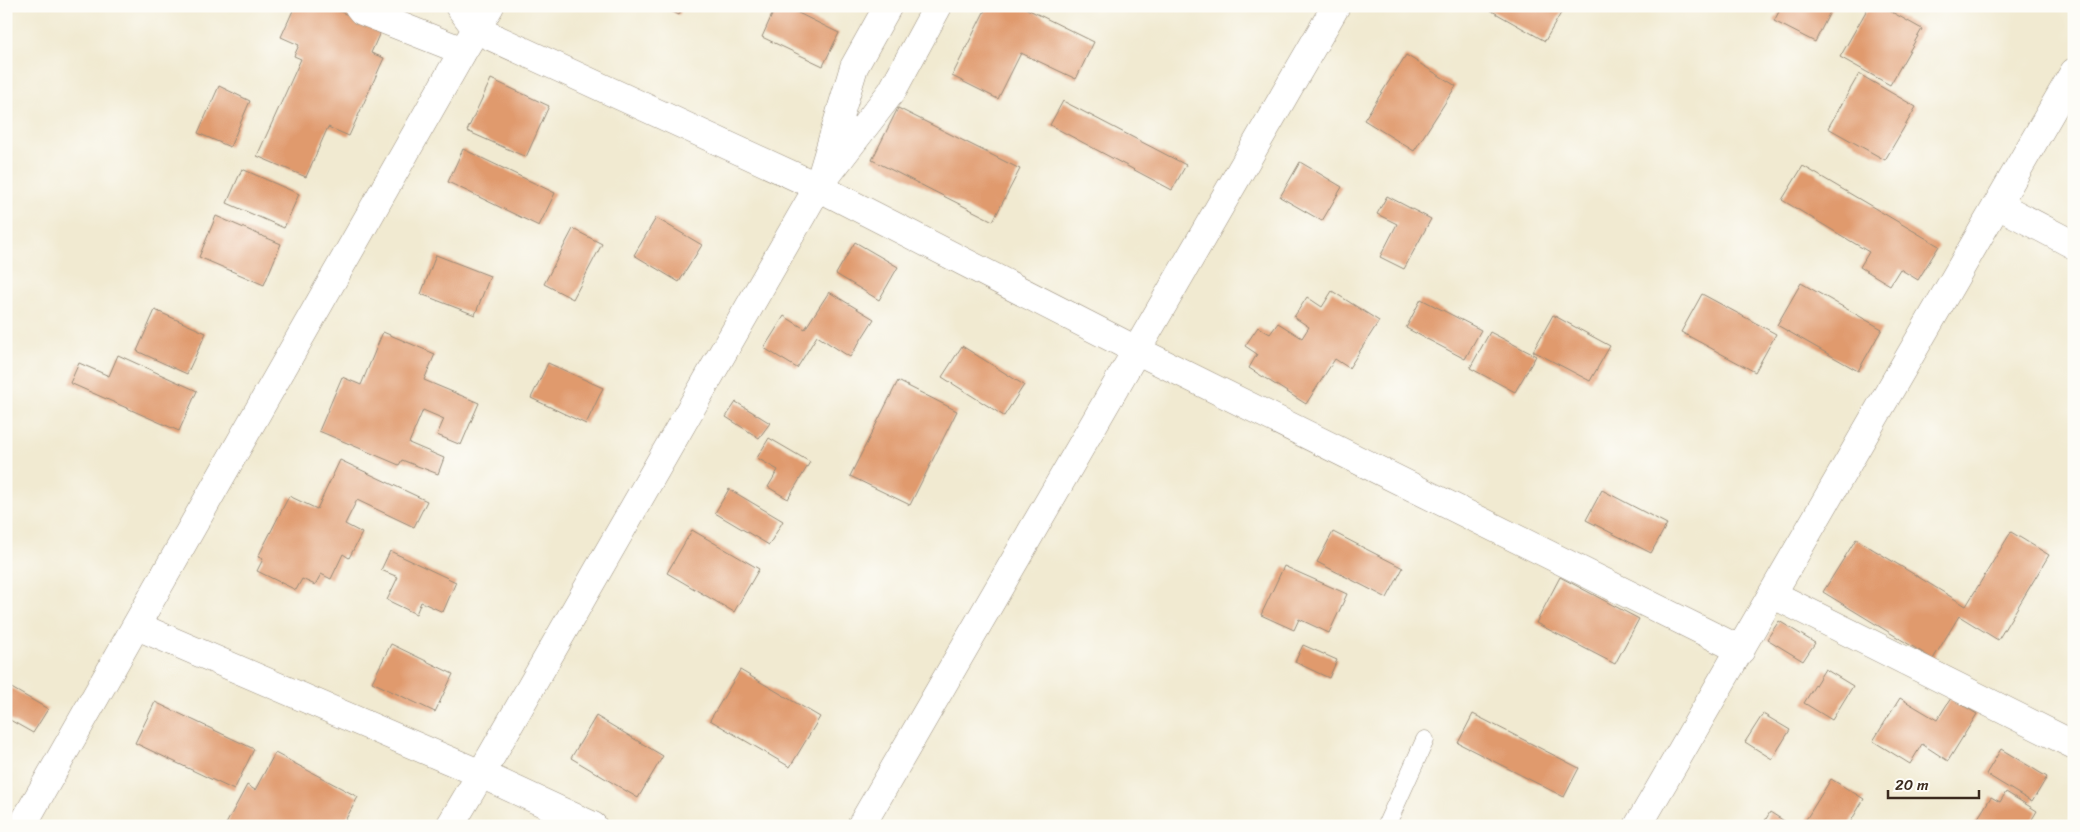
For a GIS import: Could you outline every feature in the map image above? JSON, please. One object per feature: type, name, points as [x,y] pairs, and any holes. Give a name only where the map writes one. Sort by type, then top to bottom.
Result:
[{"type":"street","points":[[358,6],[370,14],[470,40],[818,187],[1136,350],[1741,650]]},
{"type":"street","points":[[459,6],[470,40]]},
{"type":"street","points":[[22,826],[490,6]]},
{"type":"street","points":[[818,187],[854,67],[888,6]]},
{"type":"street","points":[[450,826],[818,187],[892,91],[938,6]]},
{"type":"street","points":[[861,826],[1336,6]]},
{"type":"street","points":[[1638,826],[2074,72]]},
{"type":"street","points":[[1998,204],[2074,245]]},
{"type":"street","points":[[1772,594],[2074,745]]},
{"type":"street","points":[[137,626],[481,774],[593,826]]},
{"type":"lane","points":[[1386,826],[1425,740]]},
{"type":"building","points":[[295,6],[328,6],[381,30],[371,53],[384,58],[349,136],[328,127],[306,177],[257,156],[301,59],[294,56],[299,45],[281,37]]},
{"type":"building","points":[[662,6],[683,6],[679,15]]},
{"type":"building","points":[[776,6],[784,6],[839,33],[823,66],[762,37]]},
{"type":"building","points":[[987,6],[1021,6],[1094,42],[1076,79],[1021,53],[998,99],[952,76]]},
{"type":"building","points":[[1483,6],[1565,6],[1545,41]]},
{"type":"building","points":[[1782,6],[1833,6],[1815,42],[1774,21]]},
{"type":"building","points":[[1869,6],[1881,6],[1922,29],[1890,85],[1840,57]]},
{"type":"building","points":[[1406,55],[1456,86],[1414,151],[1364,120]]},
{"type":"building","points":[[1859,74],[1916,107],[1885,160],[1828,128]]},
{"type":"building","points":[[491,79],[549,106],[526,157],[467,131]]},
{"type":"building","points":[[219,86],[250,101],[230,147],[198,133]]},
{"type":"building","points":[[1063,101],[1186,165],[1172,190],[1050,125]]},
{"type":"building","points":[[898,108],[1020,169],[993,221],[872,160]]},
{"type":"building","points":[[463,149],[555,193],[539,226],[448,182]]},
{"type":"building","points":[[1300,162],[1342,187],[1322,221],[1280,197]]},
{"type":"building","points":[[1803,166],[1939,246],[1918,280],[1900,269],[1890,285],[1860,267],[1869,252],[1782,200]]},
{"type":"building","points":[[242,169],[299,194],[284,228],[227,203]]},
{"type":"building","points":[[1387,196],[1431,219],[1404,269],[1380,257],[1397,224],[1377,214]]},
{"type":"building","points":[[216,216],[281,244],[264,285],[199,257]]},
{"type":"building","points":[[656,218],[702,245],[679,282],[634,255]]},
{"type":"building","points":[[573,229],[602,244],[573,299],[544,284]]},
{"type":"building","points":[[855,242],[898,267],[879,300],[836,274]]},
{"type":"building","points":[[436,255],[490,276],[475,315],[421,294]]},
{"type":"building","points":[[1801,283],[1882,329],[1858,371],[1777,325]]},
{"type":"building","points":[[1332,291],[1379,321],[1349,368],[1335,359],[1306,404],[1249,368],[1257,354],[1245,346],[1258,327],[1270,334],[1278,323],[1302,338],[1309,327],[1294,317],[1307,297],[1322,307]]},
{"type":"building","points":[[829,292],[874,319],[850,357],[817,336],[797,368],[764,348],[784,316],[805,329]]},
{"type":"building","points":[[1702,294],[1776,334],[1755,372],[1681,332]]},
{"type":"building","points":[[1421,299],[1481,330],[1465,359],[1406,328]]},
{"type":"building","points":[[155,310],[206,333],[187,374],[137,351]]},
{"type":"building","points":[[1553,315],[1610,346],[1590,381],[1533,351]]},
{"type":"building","points":[[383,332],[435,354],[424,380],[479,403],[461,445],[437,435],[444,419],[423,410],[409,443],[444,458],[438,474],[402,460],[399,465],[319,431],[342,377],[361,385]]},
{"type":"building","points":[[1490,332],[1536,356],[1515,392],[1470,368]]},
{"type":"building","points":[[962,346],[1024,385],[1004,416],[942,377]]},
{"type":"building","points":[[118,355],[197,391],[179,431],[70,383],[79,363],[109,376]]},
{"type":"building","points":[[548,363],[603,388],[586,424],[531,398]]},
{"type":"building","points":[[898,381],[957,411],[910,505],[850,476]]},
{"type":"building","points":[[736,402],[770,423],[759,438],[726,417]]},
{"type":"building","points":[[769,438],[810,462],[788,499],[768,487],[778,470],[757,458]]},
{"type":"building","points":[[340,460],[427,501],[414,527],[357,500],[345,524],[362,533],[349,558],[343,554],[331,579],[321,574],[315,585],[302,579],[296,590],[257,571],[263,559],[258,557],[289,496],[317,509]]},
{"type":"building","points":[[729,489],[783,521],[769,545],[715,513]]},
{"type":"building","points":[[1602,490],[1667,524],[1651,553],[1586,520]]},
{"type":"building","points":[[692,530],[759,569],[734,612],[667,573]]},
{"type":"building","points":[[1333,532],[1403,568],[1387,598],[1317,562]]},
{"type":"building","points":[[2011,532],[2049,555],[1998,640],[1959,616],[1933,659],[1823,592],[1856,539],[1966,606]]},
{"type":"building","points":[[390,551],[456,582],[443,612],[421,602],[416,614],[387,600],[398,577],[381,570]]},
{"type":"building","points":[[1284,566],[1347,594],[1329,633],[1299,619],[1294,630],[1261,615]]},
{"type":"building","points":[[1560,577],[1639,619],[1615,664],[1536,623]]},
{"type":"building","points":[[1779,621],[1815,643],[1803,661],[1767,639]]},
{"type":"building","points":[[391,644],[453,674],[435,712],[372,682]]},
{"type":"building","points":[[1303,645],[1337,660],[1329,678],[1295,662]]},
{"type":"building","points":[[1825,669],[1853,686],[1832,720],[1804,703]]},
{"type":"building","points":[[740,670],[820,717],[790,767],[710,720]]},
{"type":"building","points":[[8,686],[48,709],[33,733],[10,720],[6,727],[6,689]]},
{"type":"building","points":[[1900,698],[1937,720],[1951,698],[1977,714],[1948,761],[1922,744],[1910,764],[1873,741]]},
{"type":"building","points":[[155,702],[254,749],[234,790],[135,743]]},
{"type":"building","points":[[1473,714],[1579,768],[1564,797],[1458,743]]},
{"type":"building","points":[[1763,714],[1790,730],[1772,759],[1745,742]]},
{"type":"building","points":[[596,716],[663,756],[638,798],[571,758]]},
{"type":"building","points":[[2001,749],[2047,777],[2032,802],[1986,774]]},
{"type":"building","points":[[275,753],[358,797],[342,826],[225,826],[247,785],[255,790]]},
{"type":"building","points":[[1831,779],[1864,799],[1848,826],[1802,826]]},
{"type":"building","points":[[2006,792],[2037,811],[2028,826],[1973,826],[1991,797],[2000,802]]},
{"type":"building","points":[[1770,812],[1792,826],[1762,826]]}]
